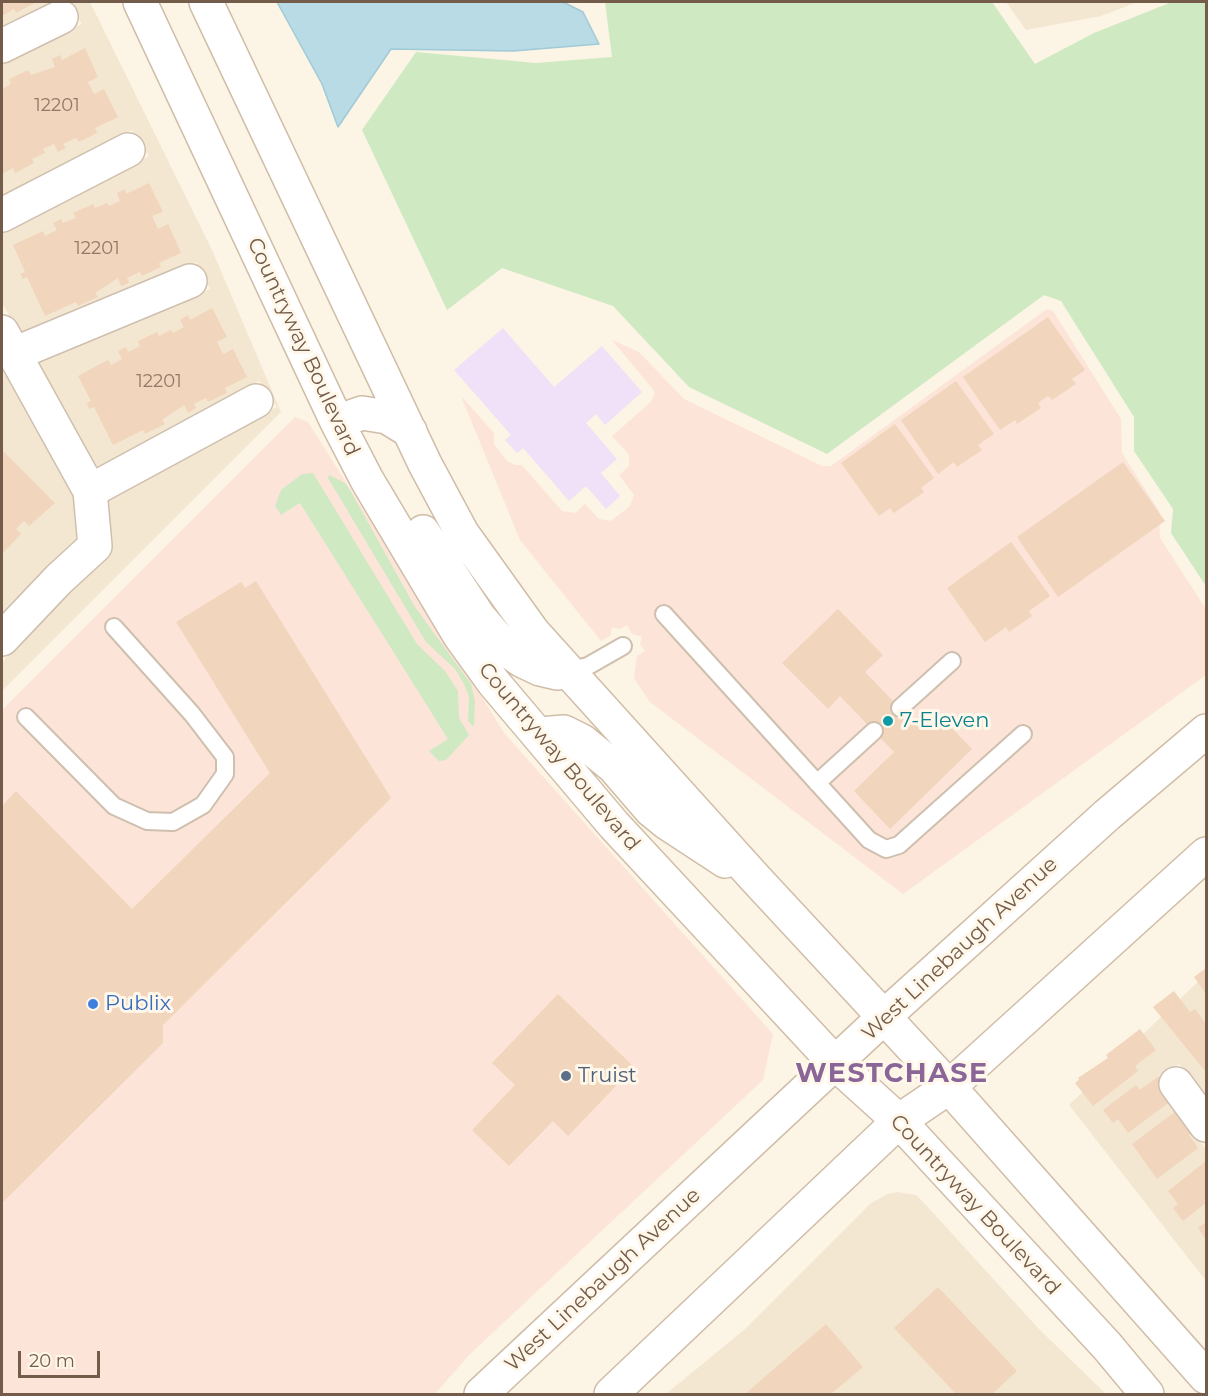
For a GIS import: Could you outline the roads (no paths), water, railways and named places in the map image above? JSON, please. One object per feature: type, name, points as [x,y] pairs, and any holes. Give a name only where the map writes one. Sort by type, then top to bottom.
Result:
[{"type":"street","name":"Countryway Boulevard","points":[[140,2],[343,435],[367,480],[460,636],[494,683],[614,825],[836,1064],[898,1121],[1107,1346],[1147,1395]]},
{"type":"street","points":[[191,2],[206,27],[232,57]]},
{"type":"street","points":[[206,2],[410,431],[462,533],[533,633],[883,1018],[949,1087],[1206,1377]]},
{"type":"street","points":[[2,46],[61,17]]},
{"type":"street","points":[[2,215],[128,150]]},
{"type":"street","points":[[2,639],[59,579],[95,546],[90,491],[8,343],[190,281]]},
{"type":"street","points":[[90,491],[256,401]]},
{"type":"street","points":[[410,431],[387,417],[362,413],[343,435],[372,459],[493,635],[520,660],[557,673],[568,671]]},
{"type":"street","name":"West Linebaugh Avenue","points":[[481,1395],[883,1018],[1107,815],[1206,731]]},
{"type":"street","points":[[539,734],[564,732],[582,741],[614,768],[651,810],[667,824],[755,878]]},
{"type":"street","points":[[611,1395],[898,1121],[949,1087],[1206,854]]},
{"type":"street","points":[[1176,1084],[1206,1125]]},
{"type":"lane","points":[[664,614],[869,840],[886,849],[899,845],[1023,734]]},
{"type":"lane","points":[[26,717],[114,806],[147,821],[173,822],[203,805],[225,774],[225,757],[192,714],[114,627]]},
{"type":"lane","points":[[568,671],[588,666],[623,646]]},
{"type":"lane","points":[[900,708],[952,661]]},
{"type":"lane","points":[[817,783],[874,731]]},
{"type":"water","points":[[277,2],[563,2],[583,12],[599,44],[513,51],[391,49],[338,127],[322,84]]},
{"type":"place","name":"7-Eleven","points":[[888,721]]},
{"type":"place","name":"Publix","points":[[93,1004]]},
{"type":"place","name":"Truist","points":[[566,1076]]},
{"type":"district","name":"WESTCHASE","points":[[892,1074]]}]
